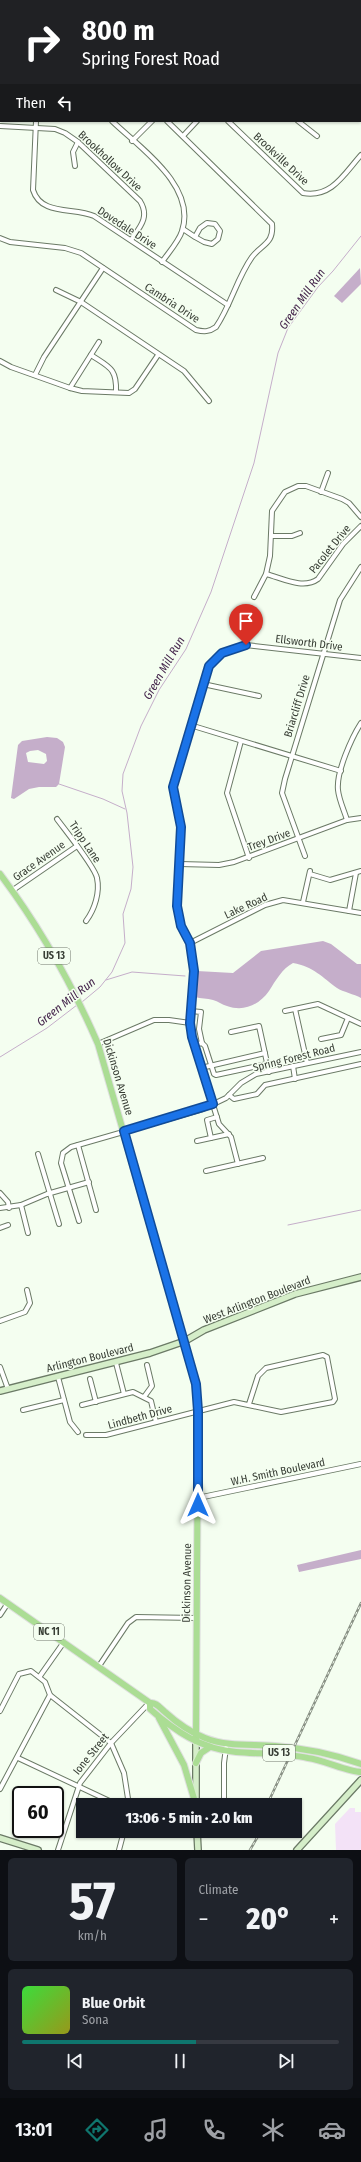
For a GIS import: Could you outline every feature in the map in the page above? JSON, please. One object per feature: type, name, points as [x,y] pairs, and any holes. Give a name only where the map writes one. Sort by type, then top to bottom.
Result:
[{"type":"main road","name":"Dickinson Avenue","points":[[0,874],[12,890],[79,1001],[98,1044],[185,1341],[196,1384],[198,1411],[198,1498],[195,1798]]},
{"type":"main road","name":"West Arlington Boulevard","points":[[185,1341],[204,1330],[295,1294],[361,1277]]},
{"type":"main road","name":"Arlington Boulevard","points":[[0,1391],[116,1363],[185,1341]]},
{"type":"main road","name":"NC 11","points":[[0,1598],[99,1666],[149,1703],[155,1703],[178,1723],[196,1734]]},
{"type":"main road","name":"NC 11","points":[[149,1703],[149,1707],[157,1715],[176,1730],[196,1741]]},
{"type":"main road","points":[[157,1715],[184,1765],[194,1798]]},
{"type":"main road","name":"US 13","points":[[196,1734],[227,1747],[290,1755],[330,1763],[361,1772]]},
{"type":"main road","name":"US 13","points":[[196,1741],[210,1747],[298,1749],[333,1755],[361,1764]]},
{"type":"main road","points":[[196,1763],[201,1753],[210,1747]]},
{"type":"main road","points":[[297,1850],[360,1783]]},
{"type":"main road","points":[[0,1838],[38,1850]]},
{"type":"main road","points":[[197,1838],[198,1850]]},
{"type":"street","name":"Dovedale Drive","points":[[36,122],[33,190],[37,200],[46,207],[89,214],[131,240],[228,305]]},
{"type":"street","points":[[113,122],[176,184],[184,203],[183,229],[162,262]]},
{"type":"street","points":[[132,140],[151,122]]},
{"type":"street","points":[[168,122],[183,136],[196,122]]},
{"type":"street","name":"Brookville Drive","points":[[229,122],[303,193],[314,195],[324,193],[332,188],[361,155]]},
{"type":"street","points":[[299,122],[317,136]]},
{"type":"street","name":"Brookhollow Drive","points":[[0,126],[36,128],[65,133],[78,142],[140,201],[145,208],[144,220],[131,240]]},
{"type":"street","name":"Cambria Drive","points":[[0,238],[10,242],[65,248],[80,253],[196,330],[202,332],[210,331],[216,327],[252,257],[265,246],[272,233],[272,224],[183,136]]},
{"type":"street","points":[[75,166],[73,152],[78,142]]},
{"type":"street","points":[[183,229],[195,237],[204,242],[212,244],[218,239],[220,231],[215,224],[207,223],[200,228],[195,237]]},
{"type":"street","points":[[35,375],[44,357],[103,268]]},
{"type":"street","points":[[56,290],[81,302],[184,371],[209,401]]},
{"type":"street","points":[[70,388],[99,342]]},
{"type":"street","points":[[91,355],[113,370],[116,381],[116,392]]},
{"type":"street","points":[[0,361],[70,388],[129,392],[135,389],[158,355]]},
{"type":"street","points":[[321,492],[328,473]]},
{"type":"street","points":[[254,597],[266,574],[272,536],[272,511],[285,492],[298,486],[321,492],[349,503],[361,517]]},
{"type":"street","name":"Pacolet Drive","points":[[266,574],[301,584],[314,582],[318,579],[342,544],[361,526]]},
{"type":"street","points":[[272,536],[292,536],[300,532]]},
{"type":"street","name":"Briarcliff Drive","points":[[305,856],[282,793],[291,756],[340,600],[361,566]]},
{"type":"street","name":"Ellsworth Drive","points":[[238,1164],[234,1142],[229,1134],[219,1124],[194,1045],[190,1023],[194,971],[190,943],[181,926],[177,906],[181,827],[173,787],[190,725],[209,666],[222,653],[233,648],[246,645],[361,658]]},
{"type":"street","points":[[203,684],[259,696]]},
{"type":"street","points":[[347,820],[338,790],[341,771],[353,735],[361,723]]},
{"type":"street","points":[[190,725],[341,771]]},
{"type":"street","points":[[241,741],[227,793],[248,858]]},
{"type":"street","name":"Trey Drive","points":[[180,864],[219,865],[248,858],[347,820],[361,818]]},
{"type":"street","name":"Tripp Lane","points":[[58,819],[97,876],[98,892],[94,907],[86,921]]},
{"type":"street","name":"Grace Avenue","points":[[12,890],[77,846]]},
{"type":"street","points":[[303,902],[310,873],[330,880],[359,872],[349,911]]},
{"type":"street","name":"Lake Road","points":[[190,943],[265,904],[283,900],[303,902],[361,913]]},
{"type":"street","points":[[285,1011],[318,1004],[361,1024]]},
{"type":"street","points":[[295,1009],[307,1063]]},
{"type":"street","points":[[191,1011],[201,1012],[199,1029],[202,1043],[206,1046],[214,1074],[216,1075],[267,1064]]},
{"type":"street","points":[[321,1040],[341,1035],[348,1018]]},
{"type":"street","points":[[98,1044],[154,1020],[169,1020],[190,1023]]},
{"type":"street","points":[[231,1032],[259,1026],[269,1072]]},
{"type":"street","points":[[194,1045],[202,1043]]},
{"type":"street","name":"Spring Forest Road","points":[[69,1188],[61,1163],[63,1153],[78,1145],[213,1104],[229,1095],[241,1083],[251,1077],[293,1066],[361,1052]]},
{"type":"street","points":[[201,1068],[264,1053]]},
{"type":"street","points":[[229,1095],[234,1099],[257,1094],[265,1085],[361,1064]]},
{"type":"street","points":[[293,1066],[295,1078]]},
{"type":"street","points":[[211,1138],[207,1120],[217,1117]]},
{"type":"street","points":[[197,1141],[229,1134]]},
{"type":"street","points":[[78,1145],[96,1210]]},
{"type":"street","points":[[38,1154],[51,1193],[59,1224]]},
{"type":"street","points":[[206,1171],[263,1158]]},
{"type":"street","points":[[0,1208],[9,1208],[20,1205],[51,1193],[89,1182]]},
{"type":"street","points":[[69,1188],[79,1221]]},
{"type":"street","points":[[0,1193],[8,1202],[9,1208]]},
{"type":"street","points":[[20,1205],[28,1233]]},
{"type":"street","points":[[0,1228],[8,1225]]},
{"type":"street","points":[[0,1321],[25,1312],[30,1303],[27,1290]]},
{"type":"street","name":"Lindbeth Drive","points":[[86,1436],[106,1435],[234,1402],[250,1404],[281,1412],[334,1401],[326,1355],[266,1368],[258,1376],[250,1404]]},
{"type":"street","points":[[116,1363],[124,1394]]},
{"type":"street","points":[[144,1397],[152,1386],[147,1365]]},
{"type":"street","points":[[0,1367],[8,1389]]},
{"type":"street","points":[[58,1377],[70,1422],[78,1432]]},
{"type":"street","points":[[90,1379],[96,1402]]},
{"type":"street","points":[[82,1405],[133,1392],[151,1401],[156,1422]]},
{"type":"street","points":[[23,1410],[64,1400]]},
{"type":"street","name":"W.H. Smith Boulevard","points":[[198,1498],[361,1464]]},
{"type":"street","points":[[0,1615],[8,1603]]},
{"type":"street","points":[[99,1666],[128,1623],[136,1617],[196,1618]]},
{"type":"street","points":[[40,1676],[64,1642]]},
{"type":"street","points":[[0,1711],[19,1674],[31,1671],[40,1676],[48,1686],[50,1696],[0,1789]]},
{"type":"street","points":[[50,1696],[111,1743],[124,1773],[128,1798]]},
{"type":"street","name":"Ione Street","points":[[58,1850],[78,1786],[111,1743],[149,1703]]},
{"type":"street","points":[[224,1798],[224,1759],[227,1747]]},
{"type":"street","points":[[18,1758],[103,1798]]},
{"type":"street","points":[[119,1850],[122,1838]]},
{"type":"shaded area","points":[[360,268],[361,284],[342,303],[334,296]]},
{"type":"shaded area","points":[[47,737],[57,738],[63,742],[65,747],[59,784],[56,787],[39,787],[29,789],[14,799],[11,798],[18,745],[22,741]],"holes":[[[38,750],[46,754],[47,761],[44,764],[28,762],[26,753]]]},
{"type":"shaded area","points":[[323,941],[331,944],[357,964],[361,964],[361,998],[342,991],[307,967],[293,963],[282,972],[265,996],[251,1006],[245,1008],[233,1008],[215,1001],[195,997],[197,971],[233,973],[261,951]]},
{"type":"shaded area","points":[[361,1550],[361,1559],[299,1572],[297,1565]]},
{"type":"shaded area","points":[[350,1808],[355,1808],[355,1812],[361,1812],[361,1850],[336,1850],[335,1824]]},
{"type":"waterway","name":"Green Mill Run","points":[[82,1002],[100,987],[112,972],[125,943],[123,914],[131,889],[133,867],[127,813],[122,791],[123,774],[141,726],[159,690],[186,649],[211,592],[254,463],[278,353],[288,328],[318,287],[361,236]]},
{"type":"waterway","points":[[59,784],[103,799],[125,809]]},
{"type":"waterway","points":[[106,980],[132,972],[185,976]]},
{"type":"waterway","name":"Green Mill Run","points":[[0,1057],[47,1028],[77,1005]]},
{"type":"waterway","points":[[288,1225],[361,1210]]},
{"type":"railway","points":[[270,1798],[361,1603]]},
{"type":"railway","points":[[250,1850],[257,1838]]},
{"type":"route","points":[[198,1505],[198,1411],[196,1384],[124,1131],[203,1109],[213,1104],[192,1037],[190,1023],[194,971],[190,943],[181,926],[177,906],[181,827],[173,787],[190,725],[209,666],[222,653],[233,648],[246,645]]}]
